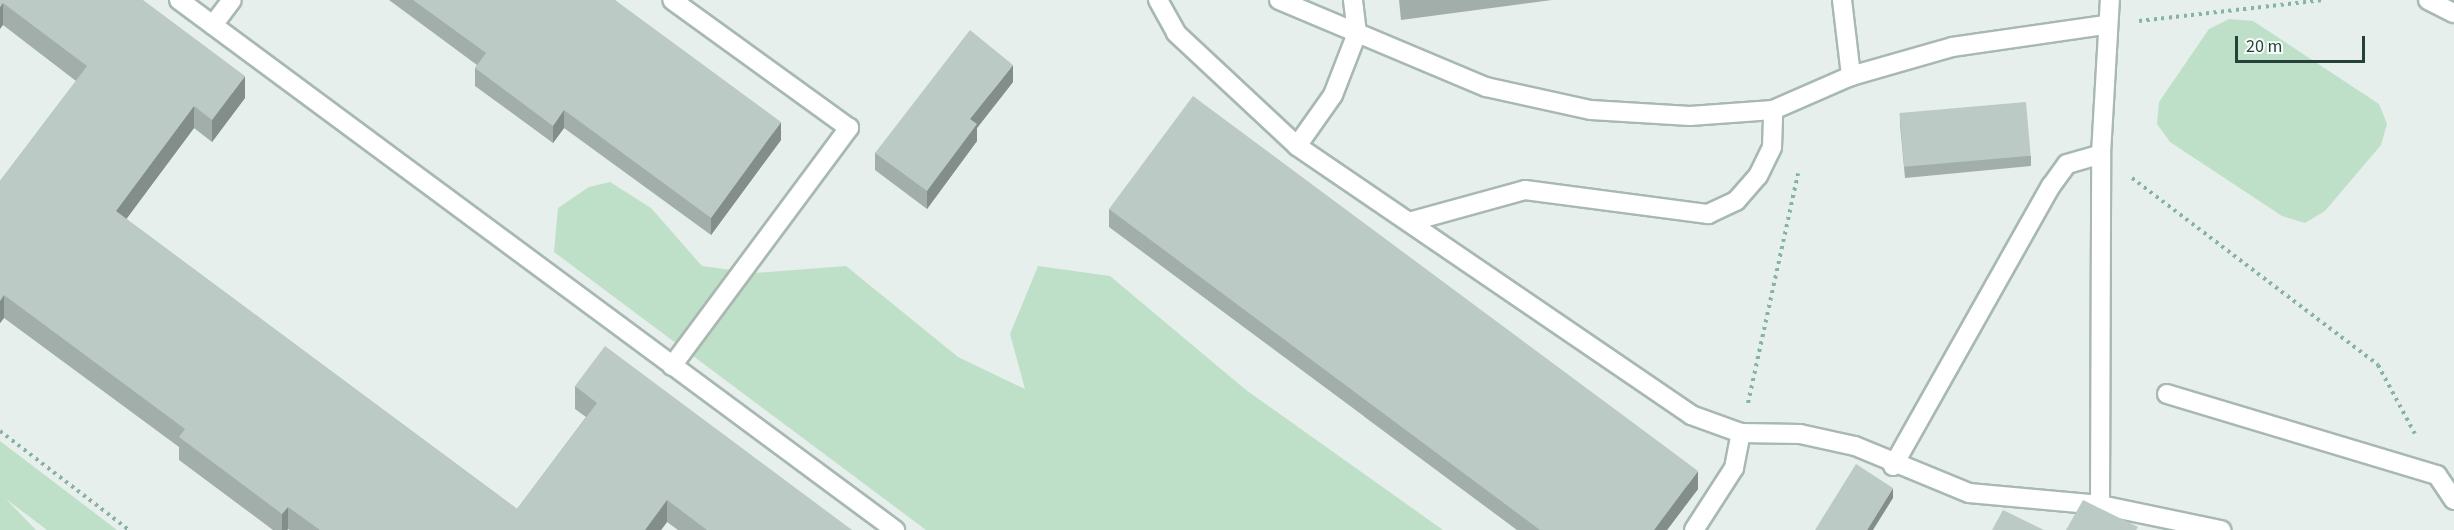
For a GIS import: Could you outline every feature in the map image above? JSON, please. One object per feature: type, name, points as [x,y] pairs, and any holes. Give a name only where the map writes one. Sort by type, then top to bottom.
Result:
[{"type":"lane","points":[[179,0],[895,530]]},
{"type":"lane","points":[[213,25],[232,0]]},
{"type":"lane","points":[[672,0],[849,128],[672,366]]},
{"type":"lane","points":[[1158,0],[1176,33],[1297,146],[1691,415],[1741,433],[1800,434],[1855,446],[1893,466],[1969,493],[2100,505],[2221,530]]},
{"type":"lane","points":[[1279,0],[1486,87],[1591,110],[1690,116],[1773,110],[1851,76],[1952,47],[2104,25]]},
{"type":"lane","points":[[1297,146],[1333,95],[1357,33],[1353,0]]},
{"type":"lane","points":[[1842,0],[1851,76]]},
{"type":"lane","points":[[2100,505],[2101,154],[2104,25],[2110,0]]},
{"type":"lane","points":[[2428,0],[2454,13]]},
{"type":"lane","points":[[1409,222],[1525,190],[1708,214],[1736,201],[1758,176],[1772,147],[1773,110]]},
{"type":"lane","points":[[1893,466],[2051,186],[2067,164],[2101,154]]},
{"type":"lane","points":[[2167,394],[2437,474],[2454,500]]},
{"type":"lane","points":[[1694,530],[1734,468],[1741,433]]},
{"type":"path","points":[[2104,25],[2323,0]]},
{"type":"path","points":[[2101,154],[2378,365],[2437,474]]},
{"type":"path","points":[[1741,433],[1800,161]]},
{"type":"path","points":[[0,431],[129,530]]},
{"type":"green space","points":[[2229,19],[2253,21],[2379,104],[2387,124],[2381,145],[2325,211],[2305,223],[2282,216],[2170,142],[2157,124],[2159,102],[2209,29]]},
{"type":"green space","points":[[610,182],[651,208],[702,266],[754,273],[846,266],[958,357],[1025,389],[1010,334],[1038,266],[1110,276],[1246,390],[1443,530],[926,530],[554,252],[558,208],[589,187]]},
{"type":"green space","points":[[0,441],[117,530],[47,530],[6,499],[36,530],[0,530]]},
{"type":"building","points":[[0,0],[143,0],[245,76],[212,120],[194,106],[116,211],[517,509],[597,403],[575,386],[605,346],[852,530],[707,530],[667,500],[645,530],[320,530],[288,507],[282,514],[179,437],[185,429],[4,295],[0,301],[0,181],[87,66],[3,3],[0,7]]},
{"type":"building","points":[[413,0],[615,0],[781,122],[711,218],[564,110],[553,126],[475,68],[486,53]]},
{"type":"building","points":[[970,30],[1013,65],[970,119],[977,124],[927,191],[875,153]]},
{"type":"building","points":[[1193,96],[1698,471],[1654,530],[1540,530],[1109,209]]},
{"type":"building","points":[[2026,102],[2031,156],[1904,167],[1899,113]]},
{"type":"building","points":[[1856,464],[1893,488],[1867,530],[1815,530]]},
{"type":"building","points":[[2083,500],[2138,527],[2136,530],[2066,530]]},
{"type":"building","points":[[2003,510],[2044,530],[1992,530]]}]
